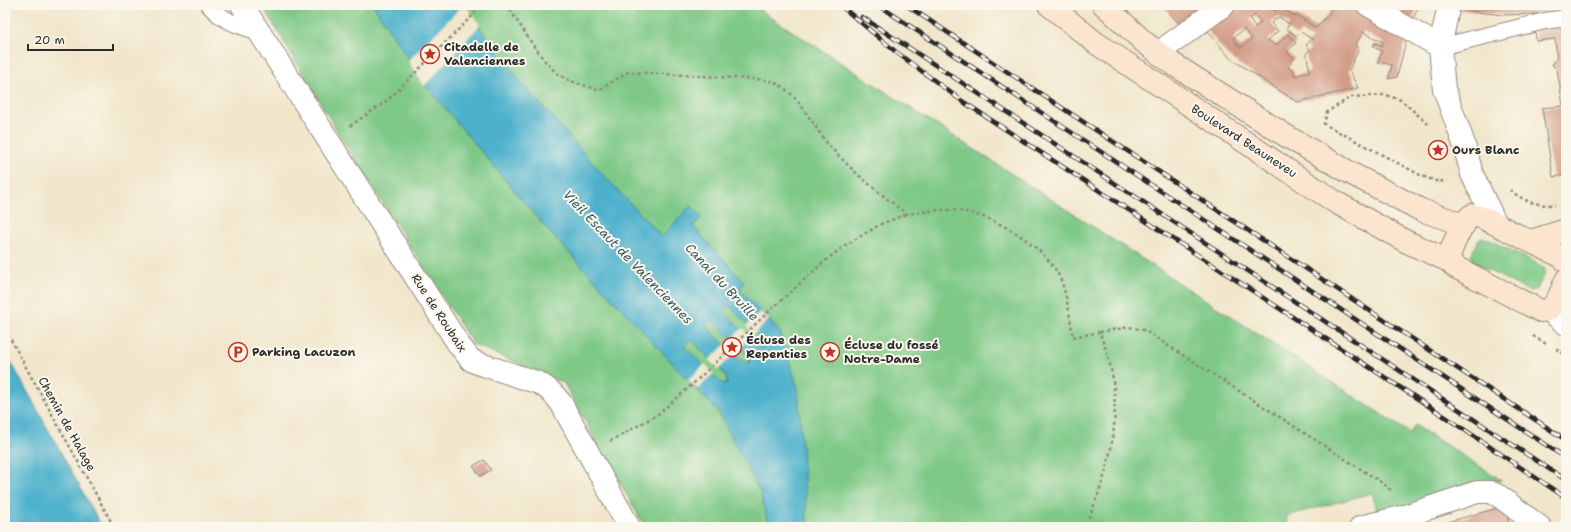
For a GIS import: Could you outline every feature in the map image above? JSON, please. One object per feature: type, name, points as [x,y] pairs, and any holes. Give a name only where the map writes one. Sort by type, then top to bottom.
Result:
[{"type":"main road","name":"Boulevard Beauneveu","points":[[1049,5],[1096,43],[1337,203],[1395,236],[1449,261],[1455,267],[1537,309],[1545,311],[1549,310]]},
{"type":"main road","points":[[1104,5],[1158,53],[1233,103],[1324,159],[1421,210],[1464,225]]},
{"type":"main road","points":[[1449,261],[1449,253],[1467,219],[1472,215],[1496,224],[1531,241],[1562,257],[1566,276],[1556,302],[1549,310]]},
{"type":"main road","points":[[1531,241],[1566,230]]},
{"type":"street","name":"Rue de Roubaix","points":[[242,5],[466,354],[471,360],[484,366],[545,386],[561,402],[629,527]]},
{"type":"street","points":[[1158,53],[1224,5]]},
{"type":"street","points":[[1368,5],[1440,47]]},
{"type":"street","points":[[1449,5],[1440,47],[1444,89],[1463,141],[1472,174],[1496,224]]},
{"type":"street","points":[[1549,310],[1566,324]]},
{"type":"street","points":[[1361,527],[1405,516],[1477,492],[1490,492],[1499,496],[1540,527]]},
{"type":"lane","points":[[209,5],[222,17],[233,23],[259,32]]},
{"type":"lane","points":[[1440,47],[1545,21],[1566,18]]},
{"type":"path","points":[[354,124],[391,97],[483,5]]},
{"type":"path","points":[[507,5],[542,57],[560,76],[592,88],[599,90],[628,72],[755,79],[768,80],[776,83],[791,95],[828,143],[851,168],[881,195],[906,214]]},
{"type":"path","points":[[1431,127],[1401,100],[1386,95],[1351,97],[1327,112],[1324,124],[1434,181],[1439,182],[1472,174]]},
{"type":"path","points":[[1507,188],[1520,198],[1531,203],[1558,205]]},
{"type":"path","points":[[588,453],[657,415],[693,384],[765,315],[844,246],[880,224],[906,214],[941,210],[962,211],[980,216],[1003,226],[1022,238],[1041,253],[1054,267],[1062,283],[1073,337],[1129,327],[1144,330],[1384,484],[1394,493],[1405,516]]},
{"type":"path","name":"Chemin de Halage","points":[[5,330],[114,527]]},
{"type":"path","points":[[1085,527],[1099,495],[1112,446],[1115,421],[1115,397],[1110,364],[1100,332]]},
{"type":"green space","points":[[262,5],[752,5],[1410,433],[1415,425],[1501,480],[1378,514],[1372,493],[1286,516],[1289,527],[645,527],[564,383],[473,344],[344,142]]},
{"type":"green space","points":[[1486,238],[1542,266],[1545,269],[1545,273],[1537,289],[1529,291],[1474,263],[1471,255],[1479,240]]},
{"type":"water","points":[[373,5],[463,5],[520,81],[595,166],[662,237],[691,205],[702,217],[693,226],[745,283],[739,289],[780,332],[798,388],[807,523],[809,527],[769,527],[760,492],[719,413],[545,227],[426,86]],"holes":[[[729,305],[761,339],[763,348],[756,345],[724,311]],[[712,320],[748,355],[750,363],[741,361],[706,326]],[[691,339],[726,376],[727,384],[720,382],[684,346]]]},
{"type":"water","points":[[5,351],[102,527],[5,527]]},
{"type":"pier","points":[[463,5],[465,5],[480,25],[424,86],[408,61]]},
{"type":"pier","points":[[761,312],[769,320],[754,334],[746,326]]},
{"type":"pier","points":[[743,328],[751,337],[739,349],[730,340]]},
{"type":"pier","points":[[726,344],[735,353],[718,370],[709,360]]},
{"type":"pier","points":[[705,364],[714,373],[698,389],[688,380]]},
{"type":"building","points":[[1163,5],[1206,5],[1179,24]]},
{"type":"building","points":[[1240,5],[1268,5],[1270,7],[1272,5],[1274,11],[1281,8],[1295,16],[1296,15],[1316,28],[1327,16],[1334,5],[1358,5],[1408,33],[1397,77],[1388,79],[1392,65],[1378,62],[1382,51],[1373,47],[1375,43],[1382,46],[1383,42],[1363,32],[1355,45],[1359,49],[1349,70],[1358,88],[1297,102],[1230,58],[1207,30]],"holes":[[[1255,15],[1261,22],[1255,27],[1250,19]],[[1279,17],[1290,24],[1286,28],[1292,33],[1297,36],[1301,32],[1312,39],[1306,45],[1310,49],[1306,54],[1310,71],[1295,76],[1293,70],[1288,67],[1294,58],[1287,52],[1296,43],[1288,34],[1276,45],[1268,40],[1278,31],[1271,23]],[[1244,29],[1252,39],[1240,48],[1233,38]]]},
{"type":"building","points":[[1380,5],[1419,5],[1411,24]]},
{"type":"building","points":[[1462,5],[1566,5],[1560,13],[1503,15],[1461,10]]},
{"type":"building","points":[[1566,25],[1566,175],[1553,177],[1542,108],[1563,106],[1557,69],[1552,65],[1557,58],[1555,39],[1536,41],[1535,28]]},
{"type":"building","points":[[484,460],[491,470],[480,476],[473,466]]},
{"type":"building","points":[[1505,506],[1510,527],[1430,527]]},
{"type":"railway","points":[[840,5],[896,52],[962,101],[1447,418],[1566,498]]},
{"type":"railway","points":[[878,5],[1566,458]]},
{"type":"railway","points":[[906,5],[1566,440]]},
{"type":"railway","points":[[862,17],[1566,480]]},
{"type":"place","name":"Citadelle de Valenciennes","points":[[430,54]]},
{"type":"place","name":"Ours Blanc","points":[[1438,150]]},
{"type":"place","name":"Écluse des Repenties","points":[[732,347]]},
{"type":"place","name":"Parking Lacuzon","points":[[238,352]]},
{"type":"place","name":"Écluse du fossé Notre-Dame","points":[[830,352]]},
{"type":"water label","name":"Vieil Escaut de Valenciennes","points":[[628,257]]},
{"type":"water label","name":"Canal du Bruille","points":[[722,282]]}]
